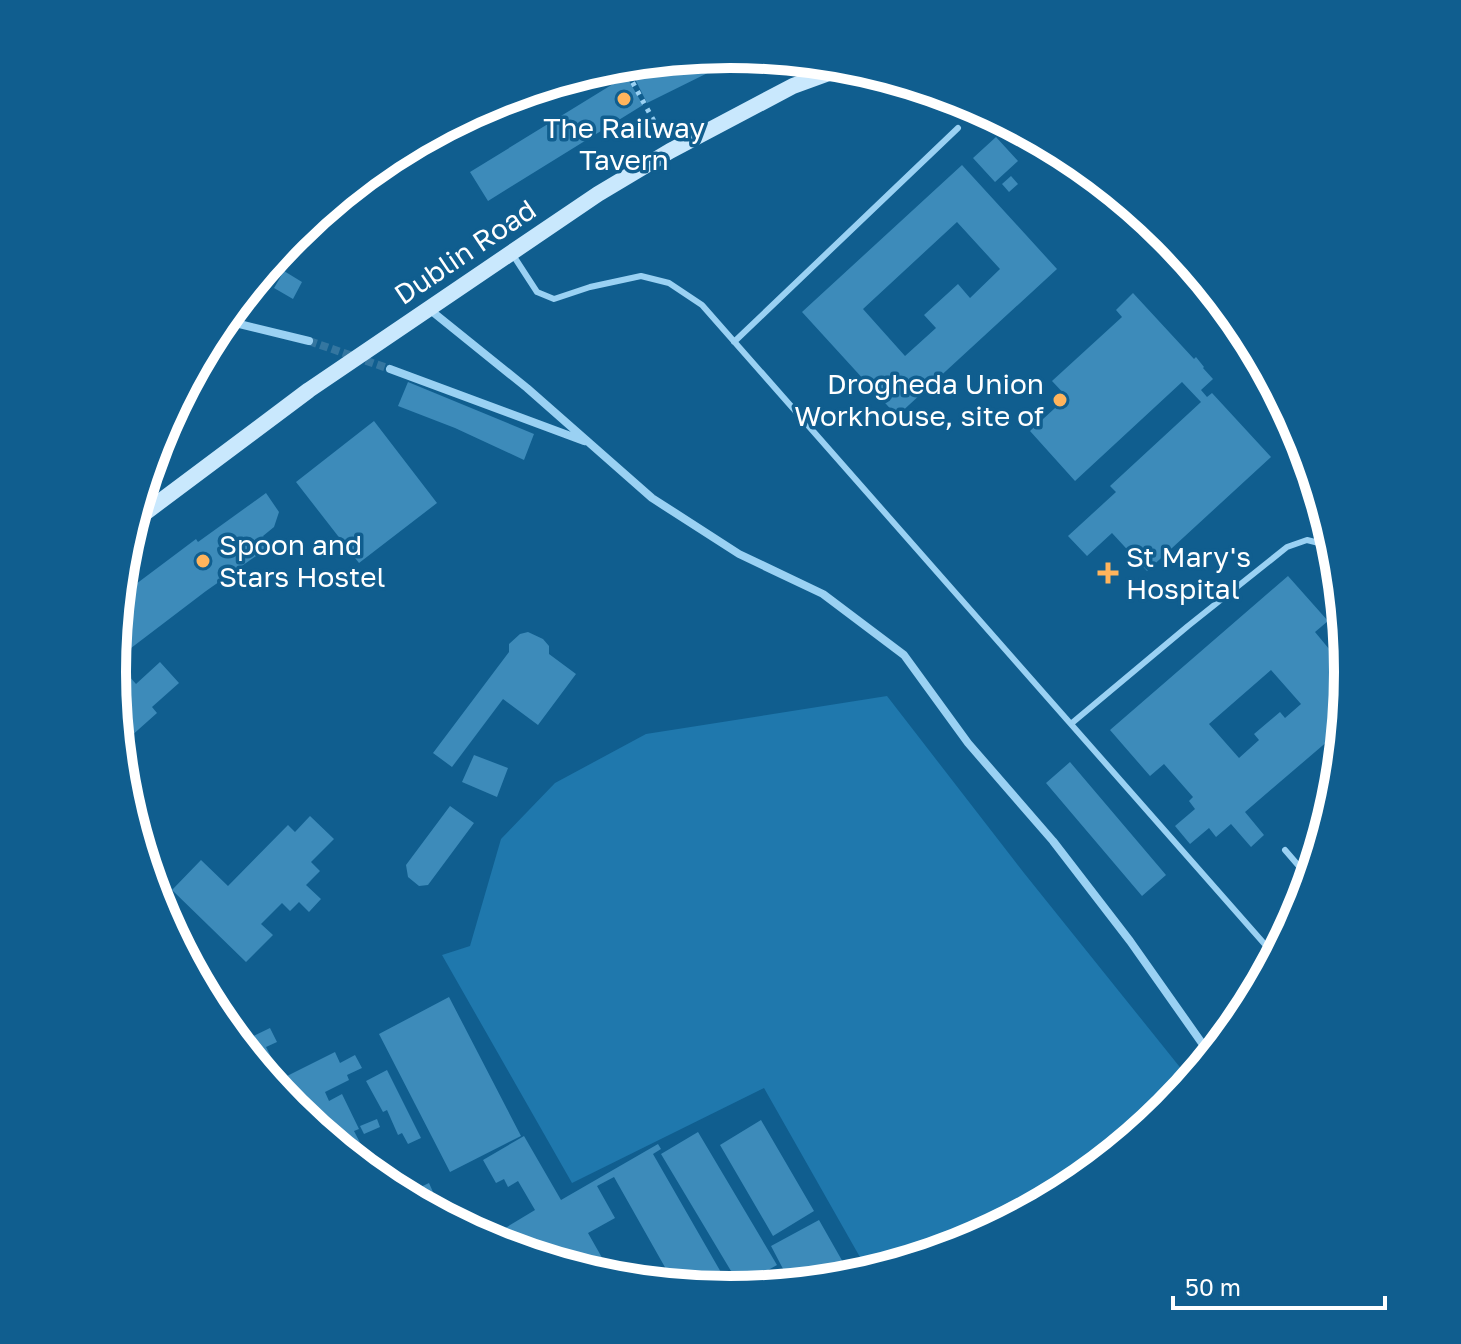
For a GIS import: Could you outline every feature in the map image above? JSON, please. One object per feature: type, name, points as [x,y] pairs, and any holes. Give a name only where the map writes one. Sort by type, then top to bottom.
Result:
[{"type":"main road","name":"Dublin Road","points":[[149,510],[309,390],[598,194],[670,151],[793,86],[822,75]]},
{"type":"street","points":[[428,308],[527,388],[652,498],[739,554],[823,594],[904,655],[968,743],[1063,853],[1204,1047]]},
{"type":"street","points":[[237,323],[309,341]]},
{"type":"street","points":[[390,369],[589,443]]},
{"type":"lane","points":[[734,342],[958,128]]},
{"type":"lane","points":[[511,252],[537,292],[554,299],[590,287],[641,276],[669,283],[702,305],[1268,947]]},
{"type":"lane","points":[[1072,723],[1287,547],[1307,540],[1320,543]]},
{"type":"lane","points":[[1285,850],[1301,869]]},
{"type":"path","points":[[630,77],[670,151]]},
{"type":"shaded area","points":[[887,696],[1183,1072],[1129,1126],[1066,1174],[1032,1195],[962,1230],[925,1244],[862,1261],[764,1088],[572,1183],[442,955],[470,946],[501,839],[555,783],[646,734]]},
{"type":"building","points":[[717,68],[647,103],[634,76]]},
{"type":"building","points":[[622,78],[627,78],[643,105],[488,201],[470,172]]},
{"type":"building","points":[[996,137],[1018,161],[995,182],[973,158]]},
{"type":"building","points":[[962,165],[1057,269],[897,416],[802,312]],"holes":[[[957,222],[1000,269],[970,298],[958,284],[924,315],[936,328],[905,356],[863,309]]]},
{"type":"building","points":[[1011,176],[1018,184],[1009,192],[1002,184]]},
{"type":"building","points":[[284,271],[302,282],[293,299],[274,288]]},
{"type":"building","points":[[1133,293],[1194,359],[1196,357],[1213,379],[1201,390],[1207,397],[1212,393],[1271,457],[1147,571],[1112,533],[1087,556],[1068,536],[1116,492],[1110,486],[1201,402],[1182,382],[1075,481],[1030,431],[1067,397],[1052,381],[1122,317],[1116,310]]},
{"type":"building","points":[[408,382],[534,434],[524,460],[398,406]]},
{"type":"building","points":[[374,421],[437,503],[359,563],[296,482]]},
{"type":"building","points":[[266,493],[279,512],[274,527],[263,536],[267,542],[266,549],[127,651],[133,586],[196,539],[198,542]]},
{"type":"building","points":[[1288,576],[1328,621],[1315,632],[1334,654],[1333,712],[1330,739],[1245,812],[1264,835],[1251,847],[1231,824],[1216,837],[1209,828],[1190,844],[1175,826],[1195,809],[1189,801],[1193,797],[1164,764],[1150,776],[1110,730]],"holes":[[[1271,670],[1301,704],[1285,718],[1280,712],[1254,734],[1259,740],[1239,758],[1209,724]]]},
{"type":"building","points":[[528,632],[543,639],[549,646],[549,654],[576,674],[538,725],[503,699],[452,767],[433,753],[509,652],[509,644],[520,634]]},
{"type":"building","points":[[160,662],[179,683],[152,707],[157,713],[131,737],[126,677],[136,684]]},
{"type":"building","points":[[474,755],[508,768],[497,797],[462,782]]},
{"type":"building","points":[[1070,762],[1166,875],[1142,896],[1046,783]]},
{"type":"building","points":[[450,806],[474,823],[428,885],[419,886],[408,877],[406,865]]},
{"type":"building","points":[[310,816],[334,839],[311,862],[320,871],[306,885],[321,899],[309,912],[299,902],[290,911],[282,903],[261,924],[273,935],[246,962],[172,890],[201,860],[228,886],[288,825],[295,832]]},
{"type":"building","points":[[449,997],[521,1136],[450,1172],[379,1034]]},
{"type":"building","points":[[270,1028],[277,1042],[266,1047],[278,1071],[276,1070],[250,1038]]},
{"type":"building","points":[[335,1052],[340,1063],[355,1055],[362,1068],[347,1075],[349,1080],[325,1092],[329,1101],[342,1094],[359,1129],[354,1131],[365,1152],[303,1099],[285,1077]]},
{"type":"building","points":[[387,1070],[421,1138],[408,1144],[402,1133],[398,1135],[387,1110],[383,1112],[366,1081]]},
{"type":"building","points":[[377,1119],[380,1127],[364,1134],[360,1126]]},
{"type":"building","points":[[761,1120],[814,1211],[773,1236],[720,1145]]},
{"type":"building","points":[[698,1132],[777,1265],[759,1275],[734,1276],[661,1154]]},
{"type":"building","points":[[524,1136],[561,1200],[658,1144],[661,1149],[653,1154],[723,1276],[668,1273],[614,1177],[597,1186],[615,1218],[588,1233],[604,1262],[536,1244],[503,1231],[535,1210],[518,1181],[508,1187],[504,1179],[496,1183],[483,1160]]},
{"type":"building","points":[[429,1183],[433,1192],[428,1195],[418,1188]]},
{"type":"building","points":[[819,1220],[844,1265],[785,1273],[771,1246]]},
{"type":"tunnel","points":[[309,341],[390,369]]},
{"type":"place","name":"The Railway Tavern","points":[[624,99]]},
{"type":"place","name":"Drogheda Union Workhouse, site of","points":[[1060,400]]},
{"type":"place","name":"Spoon and Stars Hostel","points":[[203,561]]},
{"type":"place","name":"St Mary's Hospital","points":[[1108,573]]}]
